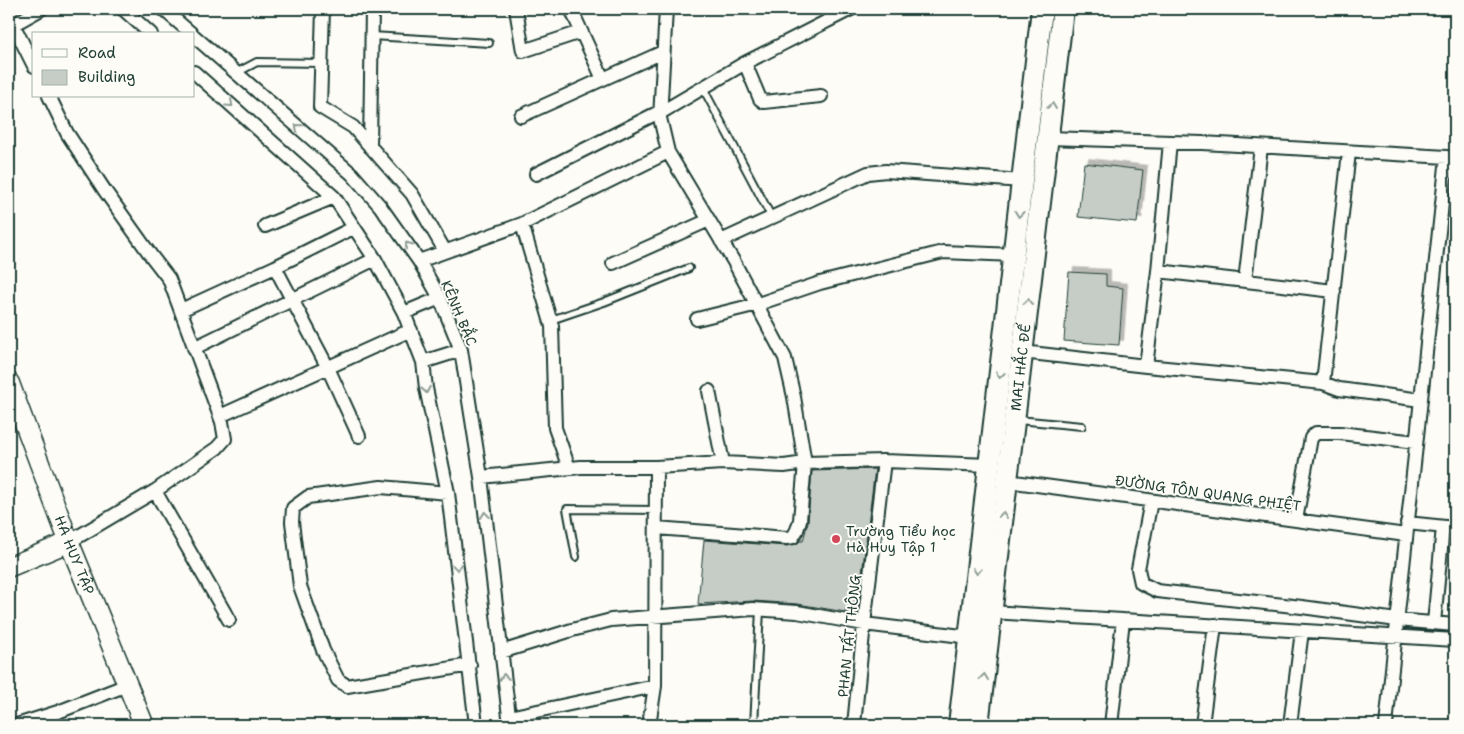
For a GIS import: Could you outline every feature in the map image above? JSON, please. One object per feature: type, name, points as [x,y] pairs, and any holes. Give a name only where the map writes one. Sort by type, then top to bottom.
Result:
[{"type":"main road","name":"MAI HẮC ĐẾ","points":[[969,720],[970,637],[1042,9]]},
{"type":"main road","name":"MAI HẮC ĐẾ","points":[[969,720],[991,612],[1063,9]]},
{"type":"main road","name":"HÀ HUY TẬP","points":[[9,382],[69,542],[144,725]]},
{"type":"main road","points":[[9,567],[69,542]]},
{"type":"street","points":[[32,62],[10,24],[41,9]]},
{"type":"street","points":[[123,9],[149,32]]},
{"type":"street","name":"KÊNH BẮC","points":[[163,9],[190,32]]},
{"type":"street","points":[[323,9],[320,107],[353,127],[412,194],[445,252]]},
{"type":"street","points":[[370,147],[372,9]]},
{"type":"street","points":[[516,9],[523,51],[582,32]]},
{"type":"street","points":[[571,9],[603,79]]},
{"type":"street","points":[[656,528],[793,537],[800,520],[804,463],[794,396],[785,358],[758,304],[668,152],[660,113],[666,9]]},
{"type":"street","points":[[536,174],[660,113],[746,63],[851,9]]},
{"type":"street","name":"KÊNH BẮC","points":[[195,37],[352,174],[380,206],[419,261],[440,298],[461,350],[481,477],[509,721]]},
{"type":"street","points":[[521,116],[664,52]]},
{"type":"street","points":[[746,63],[760,99],[764,102],[821,96]]},
{"type":"street","points":[[195,73],[334,197],[375,259],[404,313],[422,362],[448,493],[476,725]]},
{"type":"street","points":[[50,98],[67,133],[169,279],[220,416],[225,439],[217,448],[155,491],[69,542]]},
{"type":"street","points":[[1048,138],[1261,146],[1447,157],[1386,725]]},
{"type":"street","points":[[1146,366],[1158,272],[1170,142]]},
{"type":"street","points":[[1244,281],[1261,146]]},
{"type":"street","points":[[419,261],[522,224],[668,152]]},
{"type":"street","points":[[1323,383],[1349,152]]},
{"type":"street","points":[[721,241],[868,173],[886,171],[1022,181]]},
{"type":"street","points":[[265,226],[334,197]]},
{"type":"street","points":[[613,262],[709,220]]},
{"type":"street","points":[[522,224],[551,320],[555,428],[568,468]]},
{"type":"street","points":[[181,310],[275,267],[353,228]]},
{"type":"street","points":[[697,319],[758,304],[820,283],[943,252],[1014,255]]},
{"type":"street","points":[[194,348],[375,259]]},
{"type":"street","points":[[275,267],[328,368],[359,436]]},
{"type":"street","points":[[1158,272],[1334,291]]},
{"type":"street","points":[[404,313],[440,298]]},
{"type":"street","points":[[220,416],[411,330]]},
{"type":"street","points":[[422,362],[461,350]]},
{"type":"street","points":[[1022,352],[1323,383],[1339,389],[1421,400]]},
{"type":"street","points":[[709,391],[723,463]]},
{"type":"street","points":[[1296,520],[1311,438],[1316,433],[1340,433],[1416,442]]},
{"type":"street","points":[[481,477],[568,468],[656,467],[723,463],[784,466],[804,463],[884,461],[990,465]]},
{"type":"street","name":"PHAN TẤT THÔNG","points":[[854,725],[884,461]]},
{"type":"street","points":[[649,725],[655,686],[656,467]]},
{"type":"street","name":"ĐƯỜNG TÔN QUANG PHIỆT","points":[[1007,481],[1296,520],[1406,529],[1449,527]]},
{"type":"street","points":[[448,493],[381,487],[308,497],[293,508],[292,522],[300,586],[323,650],[338,680],[347,686],[470,665]]},
{"type":"street","points":[[155,491],[229,620]]},
{"type":"street","points":[[1151,500],[1138,569],[1141,583],[1157,591],[1302,607],[1397,620],[1455,625]]},
{"type":"street","points":[[1434,623],[1449,527]]},
{"type":"street","points":[[501,652],[611,620],[701,612],[760,610],[797,612],[864,624],[970,637]]},
{"type":"street","points":[[991,612],[1455,640]]},
{"type":"street","points":[[1111,725],[1123,620]]},
{"type":"street","points":[[1202,725],[1215,625]]},
{"type":"street","points":[[1290,725],[1302,631]]},
{"type":"street","points":[[17,725],[58,712],[127,685]]},
{"type":"street","points":[[509,721],[655,686]]},
{"type":"lane","points":[[372,36],[489,42]]},
{"type":"lane","points":[[236,73],[256,62],[321,63]]},
{"type":"lane","points":[[703,88],[772,218]]},
{"type":"lane","points":[[551,320],[604,302],[689,268]]},
{"type":"lane","points":[[1014,420],[1082,426]]},
{"type":"lane","points":[[576,557],[567,509],[656,510]]},
{"type":"lane","points":[[754,725],[760,610]]},
{"type":"building","points":[[1084,163],[1143,170],[1137,223],[1078,217]]},
{"type":"building","points":[[1069,272],[1106,274],[1106,286],[1123,288],[1119,345],[1064,341]]},
{"type":"building","name":"Trường Tiểu học Hà Huy Tập 1","points":[[875,469],[857,614],[798,604],[753,601],[698,604],[704,540],[786,546],[797,544],[803,541],[808,522],[812,471]]},
{"type":"place","name":"Trường Tiểu học Hà Huy Tập 1","points":[[836,539]]}]
